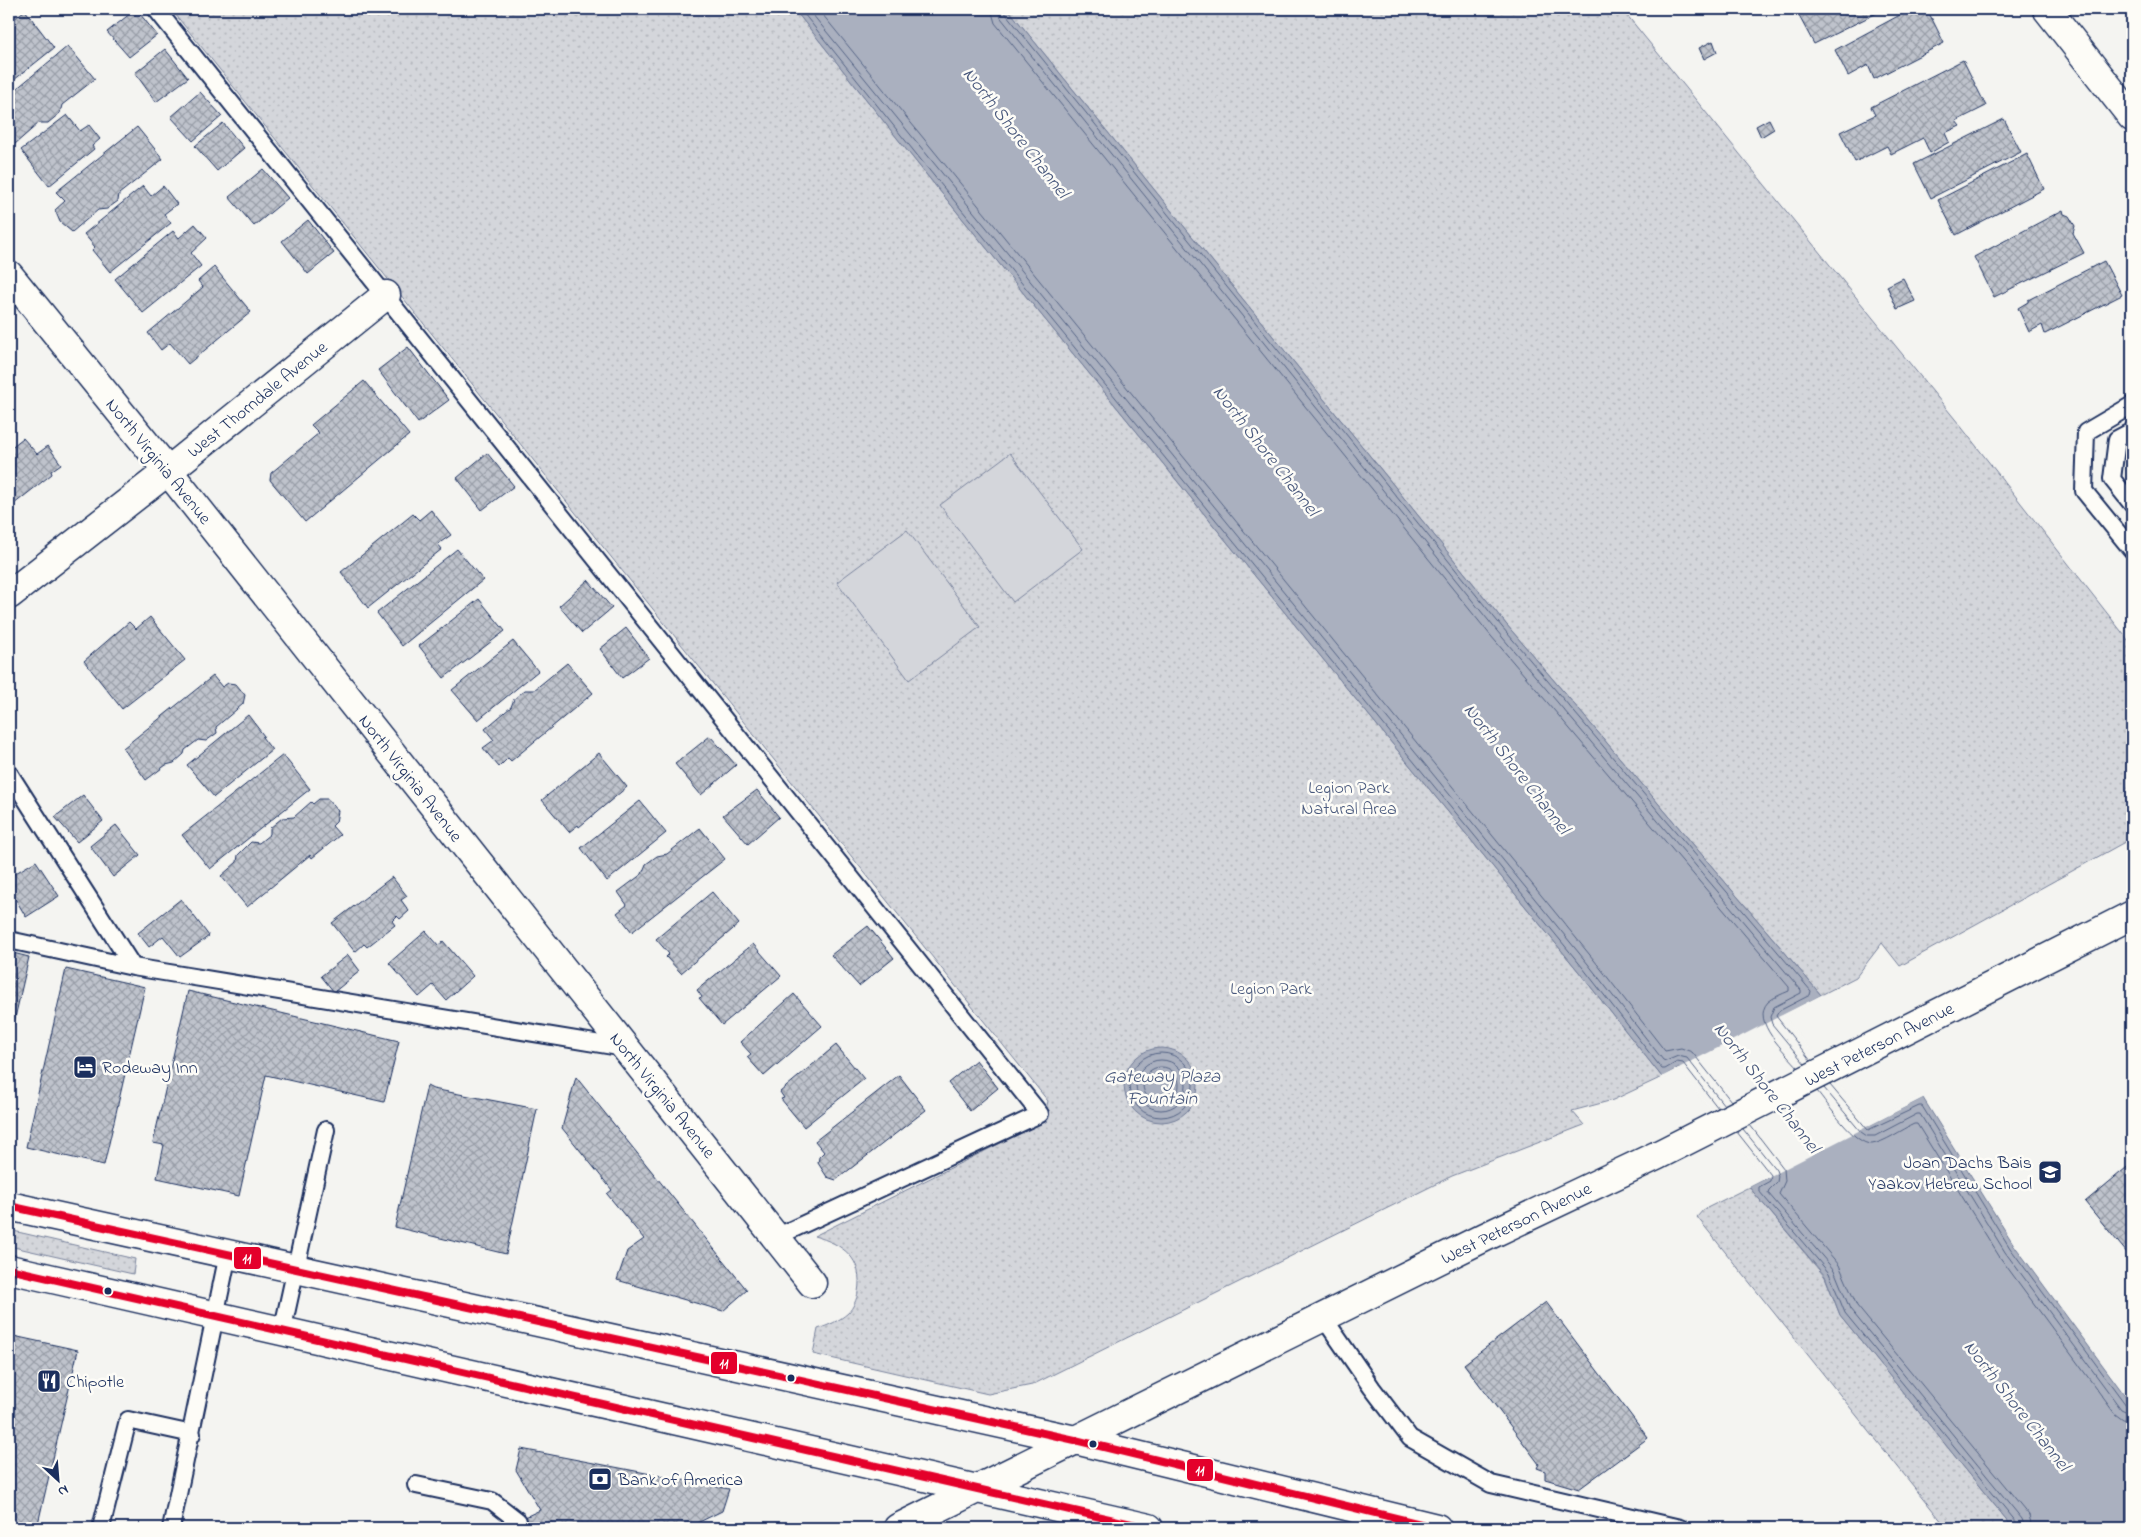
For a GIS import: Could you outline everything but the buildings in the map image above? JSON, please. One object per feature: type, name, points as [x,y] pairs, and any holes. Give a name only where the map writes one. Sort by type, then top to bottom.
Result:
[{"type":"main road","points":[[2047,9],[2132,117]]},
{"type":"main road","name":"North Virginia Avenue","points":[[9,275],[168,471],[812,1283]]},
{"type":"main road","name":"West Thorndale Avenue","points":[[9,595],[168,471],[386,295]]},
{"type":"main road","name":"West Peterson Avenue","points":[[898,1528],[1477,1241],[1658,1155],[2132,914]]},
{"type":"main road","points":[[9,1206],[1075,1440],[1437,1528]]},
{"type":"main road","points":[[9,1269],[1149,1528]]},
{"type":"lane","points":[[156,9],[1040,1114],[776,1237]]},
{"type":"lane","points":[[2132,405],[2086,432],[2084,491],[2132,550]]},
{"type":"lane","points":[[2132,431],[2116,439],[2112,479],[2132,504]]},
{"type":"lane","points":[[9,773],[133,967]]},
{"type":"lane","points":[[9,940],[133,967],[625,1048]]},
{"type":"lane","points":[[282,1332],[326,1130]]},
{"type":"lane","points":[[171,1528],[228,1254]]},
{"type":"lane","points":[[1323,1317],[1372,1388],[1410,1438],[1491,1484],[1680,1528]]},
{"type":"lane","points":[[101,1528],[128,1420],[192,1434]]},
{"type":"lane","points":[[416,1485],[492,1501],[518,1520]]},
{"type":"green space","name":"Legion Park","points":[[171,9],[794,9],[921,168],[1579,972],[1662,1077],[1613,1100],[1572,1111],[1584,1125],[1452,1176],[1032,1385],[988,1394],[813,1354],[818,1329],[837,1321],[850,1311],[857,1298],[859,1280],[858,1270],[849,1255],[834,1243],[814,1236],[1043,1122],[1048,1101]]},
{"type":"green space","points":[[1008,9],[1622,9],[1959,424],[2132,645],[2132,838],[1900,966],[1882,943],[1856,977],[1821,995],[1506,624]]},
{"type":"green space","points":[[1010,453],[1083,549],[1013,602],[940,505]]},
{"type":"green space","points":[[907,530],[980,627],[909,680],[837,582]]},
{"type":"green space","points":[[1749,1187],[1825,1277],[1840,1315],[2010,1524],[2017,1528],[1947,1528],[1697,1217],[1703,1210]]},
{"type":"green space","points":[[9,1230],[135,1259],[133,1274],[9,1246]]},
{"type":"water","name":"North Shore Channel","points":[[794,9],[1008,9],[1506,624],[1821,995],[1781,1016],[1870,1125],[1923,1098],[2014,1245],[2132,1405],[2132,1528],[2017,1528],[2010,1524],[1840,1315],[1825,1276],[1749,1187],[1767,1178],[1679,1067],[1662,1077],[1579,972],[921,168]]},
{"type":"water","name":"Gateway Plaza Fountain","points":[[1161,1048],[1175,1051],[1187,1059],[1195,1071],[1198,1085],[1195,1099],[1187,1111],[1175,1119],[1161,1122],[1147,1119],[1135,1111],[1127,1099],[1124,1085],[1127,1071],[1135,1059],[1147,1051]]},
{"type":"pier","points":[[1823,994],[1822,997],[1784,1017],[1870,1122],[1922,1096],[1925,1097],[1747,1188],[1748,1185],[1763,1177],[1679,1070],[1663,1079],[1659,1078]]},
{"type":"transit line","name":"11","points":[[9,1206],[1075,1440],[1437,1528]]},
{"type":"transit line","name":"11","points":[[9,1269],[1149,1528]]},
{"type":"place","name":"Rodeway Inn","points":[[85,1067]]},
{"type":"place","name":"Joan Dachs Bais Yaakov Hebrew School","points":[[2050,1172]]},
{"type":"place","name":"Chipotle","points":[[49,1381]]},
{"type":"place","name":"Bank of America","points":[[600,1479]]},
{"type":"park label","name":"Legion Park Natural Area","points":[[1349,798]]}]
